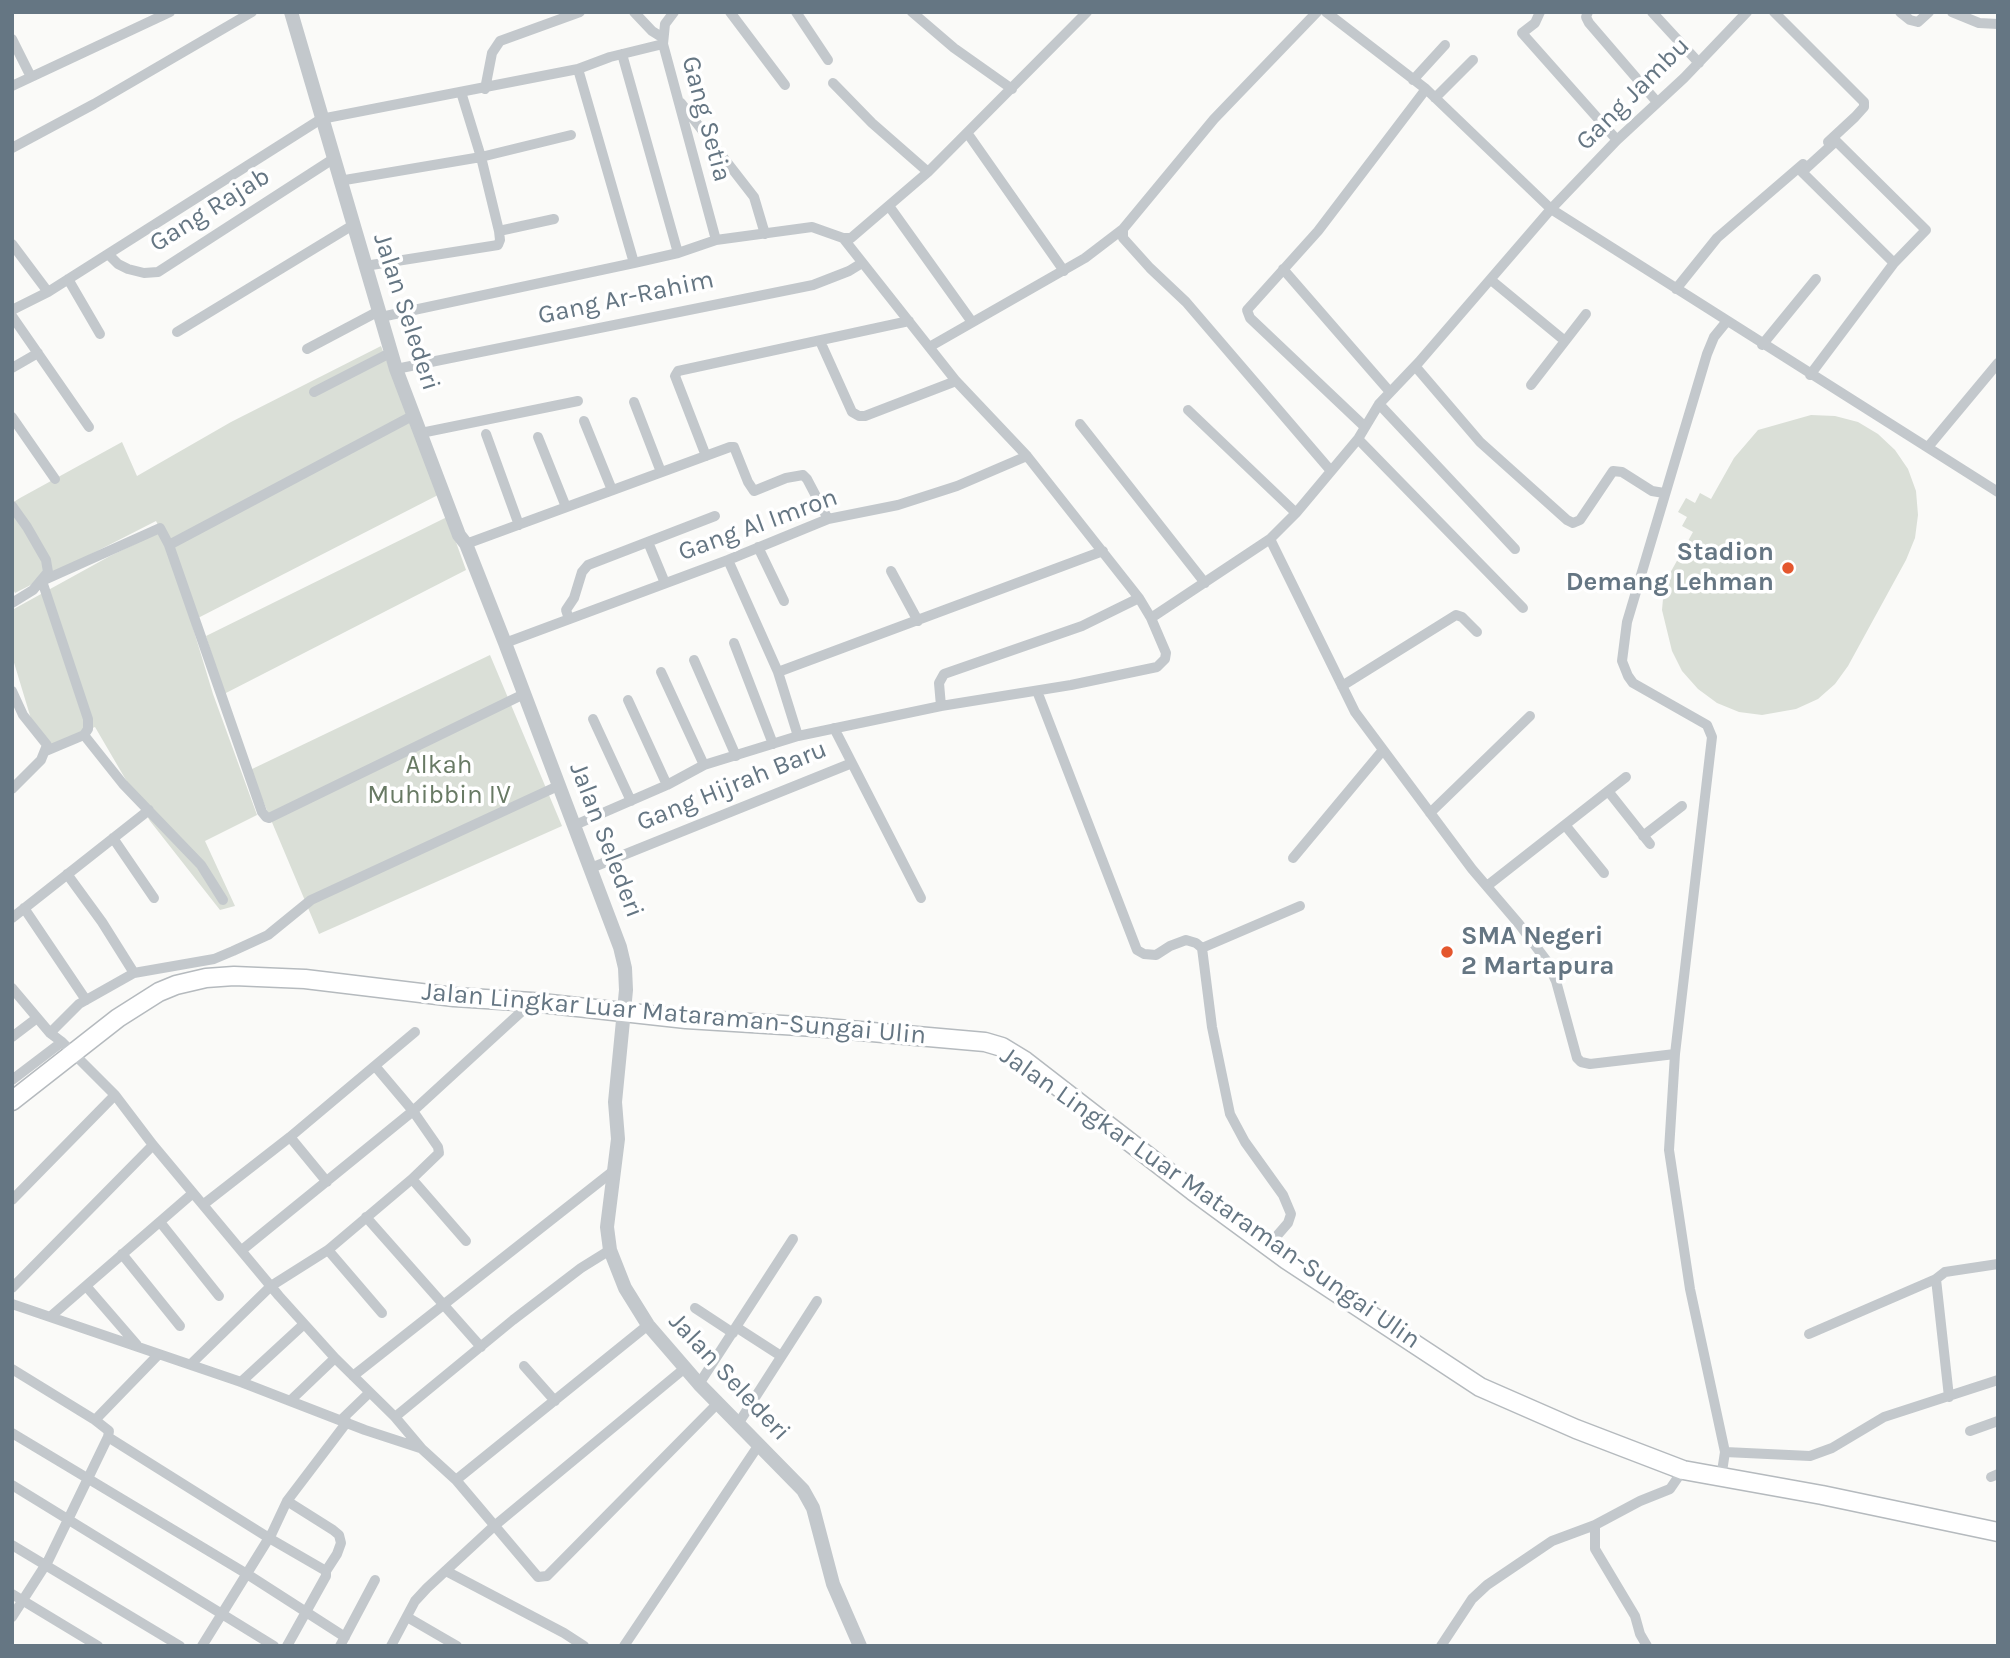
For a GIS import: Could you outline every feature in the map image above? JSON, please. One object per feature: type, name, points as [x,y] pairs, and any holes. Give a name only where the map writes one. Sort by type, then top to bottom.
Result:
[{"type":"main road","name":"Jalan Lingkar Luar Mataraman-Sungai Ulin","points":[[12,1101],[67,1047],[159,992],[206,978],[234,976],[305,979],[454,997],[532,1002],[624,1013],[958,1038],[1002,1047],[1095,1112],[1193,1191],[1268,1246],[1480,1387],[1576,1429],[1682,1470],[1822,1495],[1998,1532]]},
{"type":"street","points":[[12,86],[170,12]]},
{"type":"street","points":[[12,148],[94,104],[252,12]]},
{"type":"street","name":"Jalan Selederi","points":[[291,12],[390,353],[459,535],[466,544],[505,643],[620,947],[625,968],[624,1013],[615,1102],[618,1139],[607,1227],[610,1250],[625,1288],[648,1325],[699,1384],[803,1490],[813,1508],[833,1584],[860,1646]]},
{"type":"street","points":[[485,89],[492,52],[500,41],[580,12]]},
{"type":"street","points":[[12,310],[48,292],[321,119],[578,69],[663,40],[634,12]]},
{"type":"street","name":"Gang Setia","points":[[674,12],[665,24],[663,40],[716,240]]},
{"type":"street","points":[[730,12],[785,85]]},
{"type":"street","points":[[796,12],[828,60]]},
{"type":"street","points":[[912,12],[954,48],[1012,89]]},
{"type":"street","points":[[307,349],[379,314],[635,263],[678,253],[716,240],[812,227],[843,238],[851,238],[968,134],[1087,12]]},
{"type":"street","points":[[931,346],[1064,271],[1123,229],[1214,119],[1317,12]]},
{"type":"street","points":[[1326,12],[1426,89],[1551,209],[1998,492]]},
{"type":"street","points":[[1540,12],[1535,23],[1522,33],[1617,140]]},
{"type":"street","points":[[1588,12],[1588,23],[1657,102]]},
{"type":"street","points":[[1653,12],[1699,63]]},
{"type":"street","points":[[1676,289],[1717,238],[1864,107],[1861,98],[1774,12]]},
{"type":"street","points":[[1900,12],[1910,20],[1918,22],[1929,12]]},
{"type":"street","points":[[1952,12],[1998,24]]},
{"type":"street","name":"Gang Jambu","points":[[1152,618],[1270,539],[1296,513],[1357,439],[1379,404],[1551,209],[1617,140],[1699,63],[1740,14]]},
{"type":"street","points":[[12,38],[31,77]]},
{"type":"street","points":[[1413,80],[1445,45]]},
{"type":"street","points":[[622,54],[678,253]]},
{"type":"street","points":[[1435,99],[1473,60]]},
{"type":"street","points":[[578,69],[635,263]]},
{"type":"street","points":[[833,83],[872,123],[928,172]]},
{"type":"street","points":[[1365,428],[1247,314],[1251,305],[1318,231],[1426,89]]},
{"type":"street","points":[[365,266],[498,246],[499,231],[461,92]]},
{"type":"street","points":[[677,98],[754,197],[765,234]]},
{"type":"street","points":[[968,134],[1064,271]]},
{"type":"street","points":[[339,181],[481,158],[571,135]]},
{"type":"street","points":[[1810,374],[1894,263],[1926,230],[1836,141],[1802,172],[1894,263]]},
{"type":"street","name":"Gang Rajab","points":[[109,254],[117,264],[128,269],[145,274],[158,272],[333,159]]},
{"type":"street","points":[[889,206],[972,322]]},
{"type":"street","points":[[499,231],[554,219]]},
{"type":"street","points":[[177,332],[353,225]]},
{"type":"street","points":[[1123,229],[1123,238],[1186,302],[1331,471]]},
{"type":"street","points":[[575,825],[667,785],[704,765],[798,736],[941,706],[1037,691],[1157,667],[1165,659],[1166,653],[1152,618],[1139,598],[1027,456],[956,381],[843,238]]},
{"type":"street","points":[[12,244],[48,292]]},
{"type":"street","name":"Gang Ar-Rahim","points":[[396,369],[813,285],[862,263]]},
{"type":"street","points":[[1283,269],[1390,393]]},
{"type":"street","points":[[68,279],[100,334]]},
{"type":"street","points":[[1762,345],[1816,279]]},
{"type":"street","points":[[1491,280],[1565,341]]},
{"type":"street","points":[[1531,386],[1586,314]]},
{"type":"street","points":[[12,316],[89,427]]},
{"type":"street","points":[[706,456],[675,374],[678,371],[909,321]]},
{"type":"street","points":[[1721,1478],[1724,1452],[1690,1289],[1670,1166],[1669,1137],[1675,1054],[1712,737],[1707,725],[1633,683],[1622,661],[1627,622],[1664,493],[1707,354],[1714,337],[1727,321]]},
{"type":"street","points":[[820,341],[855,415],[866,416],[956,381]]},
{"type":"street","points":[[12,368],[37,353]]},
{"type":"street","points":[[314,392],[390,353]]},
{"type":"street","points":[[1928,447],[1998,363]]},
{"type":"street","points":[[1415,366],[1480,442],[1567,520],[1573,523],[1580,520],[1613,471],[1622,472],[1652,491],[1664,493]]},
{"type":"street","points":[[421,433],[578,401]]},
{"type":"street","points":[[634,402],[661,472]]},
{"type":"street","points":[[1379,404],[1515,549]]},
{"type":"street","points":[[1188,410],[1296,513]]},
{"type":"street","points":[[169,545],[414,415]]},
{"type":"street","points":[[12,417],[55,479]]},
{"type":"street","points":[[584,421],[612,490]]},
{"type":"street","points":[[1080,424],[1205,583]]},
{"type":"street","points":[[486,434],[519,525]]},
{"type":"street","points":[[538,437],[566,507]]},
{"type":"street","points":[[1357,439],[1523,608]]},
{"type":"street","points":[[466,544],[730,447],[734,447],[754,491],[786,478],[803,475],[828,519]]},
{"type":"street","name":"Gang Al Imron","points":[[505,643],[828,519],[898,505],[957,486],[1027,456]]},
{"type":"street","points":[[12,506],[46,560],[48,572],[33,590],[12,603]]},
{"type":"street","points":[[569,619],[566,610],[574,598],[582,572],[588,565],[715,516]]},
{"type":"street","points":[[42,581],[160,528],[169,545],[262,812],[269,818],[524,694]]},
{"type":"street","points":[[1270,539],[1355,712],[1430,813],[1546,960],[1556,981],[1577,1058],[1590,1064],[1675,1054]]},
{"type":"street","points":[[648,542],[665,583]]},
{"type":"street","points":[[758,547],[784,601]]},
{"type":"street","points":[[778,672],[1103,551]]},
{"type":"street","points":[[728,559],[778,672],[798,736]]},
{"type":"street","points":[[891,571],[918,621]]},
{"type":"street","points":[[42,581],[88,719],[88,729],[84,735],[46,751]]},
{"type":"street","points":[[941,706],[939,682],[944,674],[1082,626],[1139,598]]},
{"type":"street","points":[[1342,687],[1456,615],[1462,617],[1477,632]]},
{"type":"street","points":[[734,643],[773,744]]},
{"type":"street","points":[[694,660],[736,756]]},
{"type":"street","points":[[661,672],[704,765]]},
{"type":"street","points":[[12,691],[18,716],[47,745],[41,760],[12,789]]},
{"type":"street","points":[[1037,691],[1138,950],[1144,954],[1156,955],[1186,940],[1202,948],[1212,1027],[1230,1114],[1245,1142],[1283,1195],[1291,1214],[1288,1223],[1268,1246]]},
{"type":"street","points":[[628,700],[667,785]]},
{"type":"street","points":[[1430,813],[1530,716]]},
{"type":"street","points":[[593,719],[631,801]]},
{"type":"street","points":[[834,729],[921,898]]},
{"type":"street","points":[[84,735],[123,784],[201,865],[223,900]]},
{"type":"street","points":[[1293,858],[1383,750]]},
{"type":"street","name":"Gang Hijrah Baru","points":[[591,868],[852,763]]},
{"type":"street","points":[[1487,886],[1626,777]]},
{"type":"street","points":[[50,1033],[79,1004],[134,973],[214,959],[254,942],[268,935],[311,900],[558,786]]},
{"type":"street","points":[[1608,791],[1646,840],[1682,806]]},
{"type":"street","points":[[12,918],[149,810]]},
{"type":"street","points":[[1566,825],[1604,873]]},
{"type":"street","points":[[113,838],[154,898]]},
{"type":"street","points":[[67,874],[134,973]]},
{"type":"street","points":[[1202,948],[1300,906]]},
{"type":"street","points":[[24,908],[86,1000]]},
{"type":"street","points":[[12,988],[50,1033],[115,1095],[153,1145],[304,1324],[395,1417],[422,1449],[456,1480],[533,1573],[544,1578],[718,1403]]},
{"type":"street","points":[[242,1250],[413,1111],[532,1002]]},
{"type":"street","points":[[12,1037],[37,1018]]},
{"type":"street","points":[[204,1204],[290,1137],[415,1032]]},
{"type":"street","points":[[12,1080],[67,1047]]},
{"type":"street","points":[[191,1364],[271,1286],[328,1250],[439,1153],[438,1147],[413,1111],[375,1066]]},
{"type":"street","points":[[12,1200],[115,1095]]},
{"type":"street","points":[[290,1137],[327,1182]]},
{"type":"street","points":[[12,1288],[153,1145]]},
{"type":"street","points":[[353,1376],[612,1172]]},
{"type":"street","points":[[412,1179],[466,1241]]},
{"type":"street","points":[[50,1317],[193,1193]]},
{"type":"street","points":[[366,1217],[481,1347]]},
{"type":"street","points":[[160,1222],[219,1296]]},
{"type":"street","points":[[699,1384],[793,1239]]},
{"type":"street","points":[[328,1250],[382,1313]]},
{"type":"street","points":[[395,1417],[581,1268],[610,1250]]},
{"type":"street","points":[[122,1254],[180,1326]]},
{"type":"street","points":[[1809,1334],[1936,1279],[1945,1272],[1998,1264]]},
{"type":"street","points":[[1936,1279],[1950,1397]]},
{"type":"street","points":[[86,1286],[139,1347]]},
{"type":"street","points":[[738,1424],[817,1301]]},
{"type":"street","points":[[12,1304],[241,1381],[422,1449]]},
{"type":"street","points":[[695,1308],[781,1356]]},
{"type":"street","points":[[241,1381],[304,1324]]},
{"type":"street","points":[[456,1480],[648,1325]]},
{"type":"street","points":[[95,1420],[158,1355]]},
{"type":"street","points":[[291,1400],[335,1358]]},
{"type":"street","points":[[524,1366],[555,1401]]},
{"type":"street","points":[[391,1646],[421,1595],[446,1571],[493,1527],[685,1368]]},
{"type":"street","points":[[12,1369],[109,1431],[45,1565],[12,1618]]},
{"type":"street","points":[[1724,1452],[1810,1456],[1832,1448],[1884,1417],[1998,1380]]},
{"type":"street","points":[[202,1646],[269,1538],[287,1501],[344,1421],[369,1393]]},
{"type":"street","points":[[1970,1431],[1998,1421]]},
{"type":"street","points":[[12,1433],[247,1574],[343,1641],[375,1580]]},
{"type":"street","points":[[108,1437],[326,1571]]},
{"type":"street","points":[[624,1646],[758,1446]]},
{"type":"street","points":[[1441,1646],[1472,1599],[1487,1585],[1552,1541],[1595,1525],[1640,1501],[1670,1489],[1682,1470]]},
{"type":"street","points":[[12,1485],[274,1646]]},
{"type":"street","points":[[287,1501],[340,1535],[341,1543],[287,1646]]},
{"type":"street","points":[[1595,1525],[1595,1549],[1635,1616],[1647,1646]]},
{"type":"street","points":[[12,1545],[180,1646]]},
{"type":"street","points":[[446,1571],[584,1646]]},
{"type":"street","points":[[12,1594],[98,1646]]},
{"type":"street","points":[[407,1617],[457,1646]]},
{"type":"green space","points":[[381,346],[438,495],[198,618],[186,581],[156,521],[15,593],[12,587],[12,503],[122,442],[137,476],[231,422]]},
{"type":"green space","name":"Stadion Demang Lehman","points":[[1811,415],[1835,416],[1858,422],[1878,434],[1895,450],[1908,469],[1916,491],[1918,515],[1915,538],[1906,560],[1848,666],[1835,684],[1818,699],[1796,709],[1762,715],[1739,712],[1717,703],[1698,689],[1682,671],[1672,651],[1662,610],[1663,599],[1669,575],[1693,532],[1682,526],[1687,517],[1678,512],[1686,498],[1695,503],[1700,493],[1711,499],[1734,458],[1758,430]]},
{"type":"green space","points":[[447,517],[466,570],[224,694],[206,636]]},
{"type":"green space","points":[[158,533],[169,549],[213,694],[257,815],[205,841],[235,906],[220,910],[150,821],[95,727],[49,747],[35,732],[12,656],[12,610]]},
{"type":"green space","name":"Alkah Muhibbin IV","points":[[490,655],[562,826],[319,934],[250,770]]},
{"type":"place","name":"Stadion Demang Lehman","points":[[1788,568]]},
{"type":"place","name":"SMA Negeri 2 Martapura","points":[[1447,952]]}]
